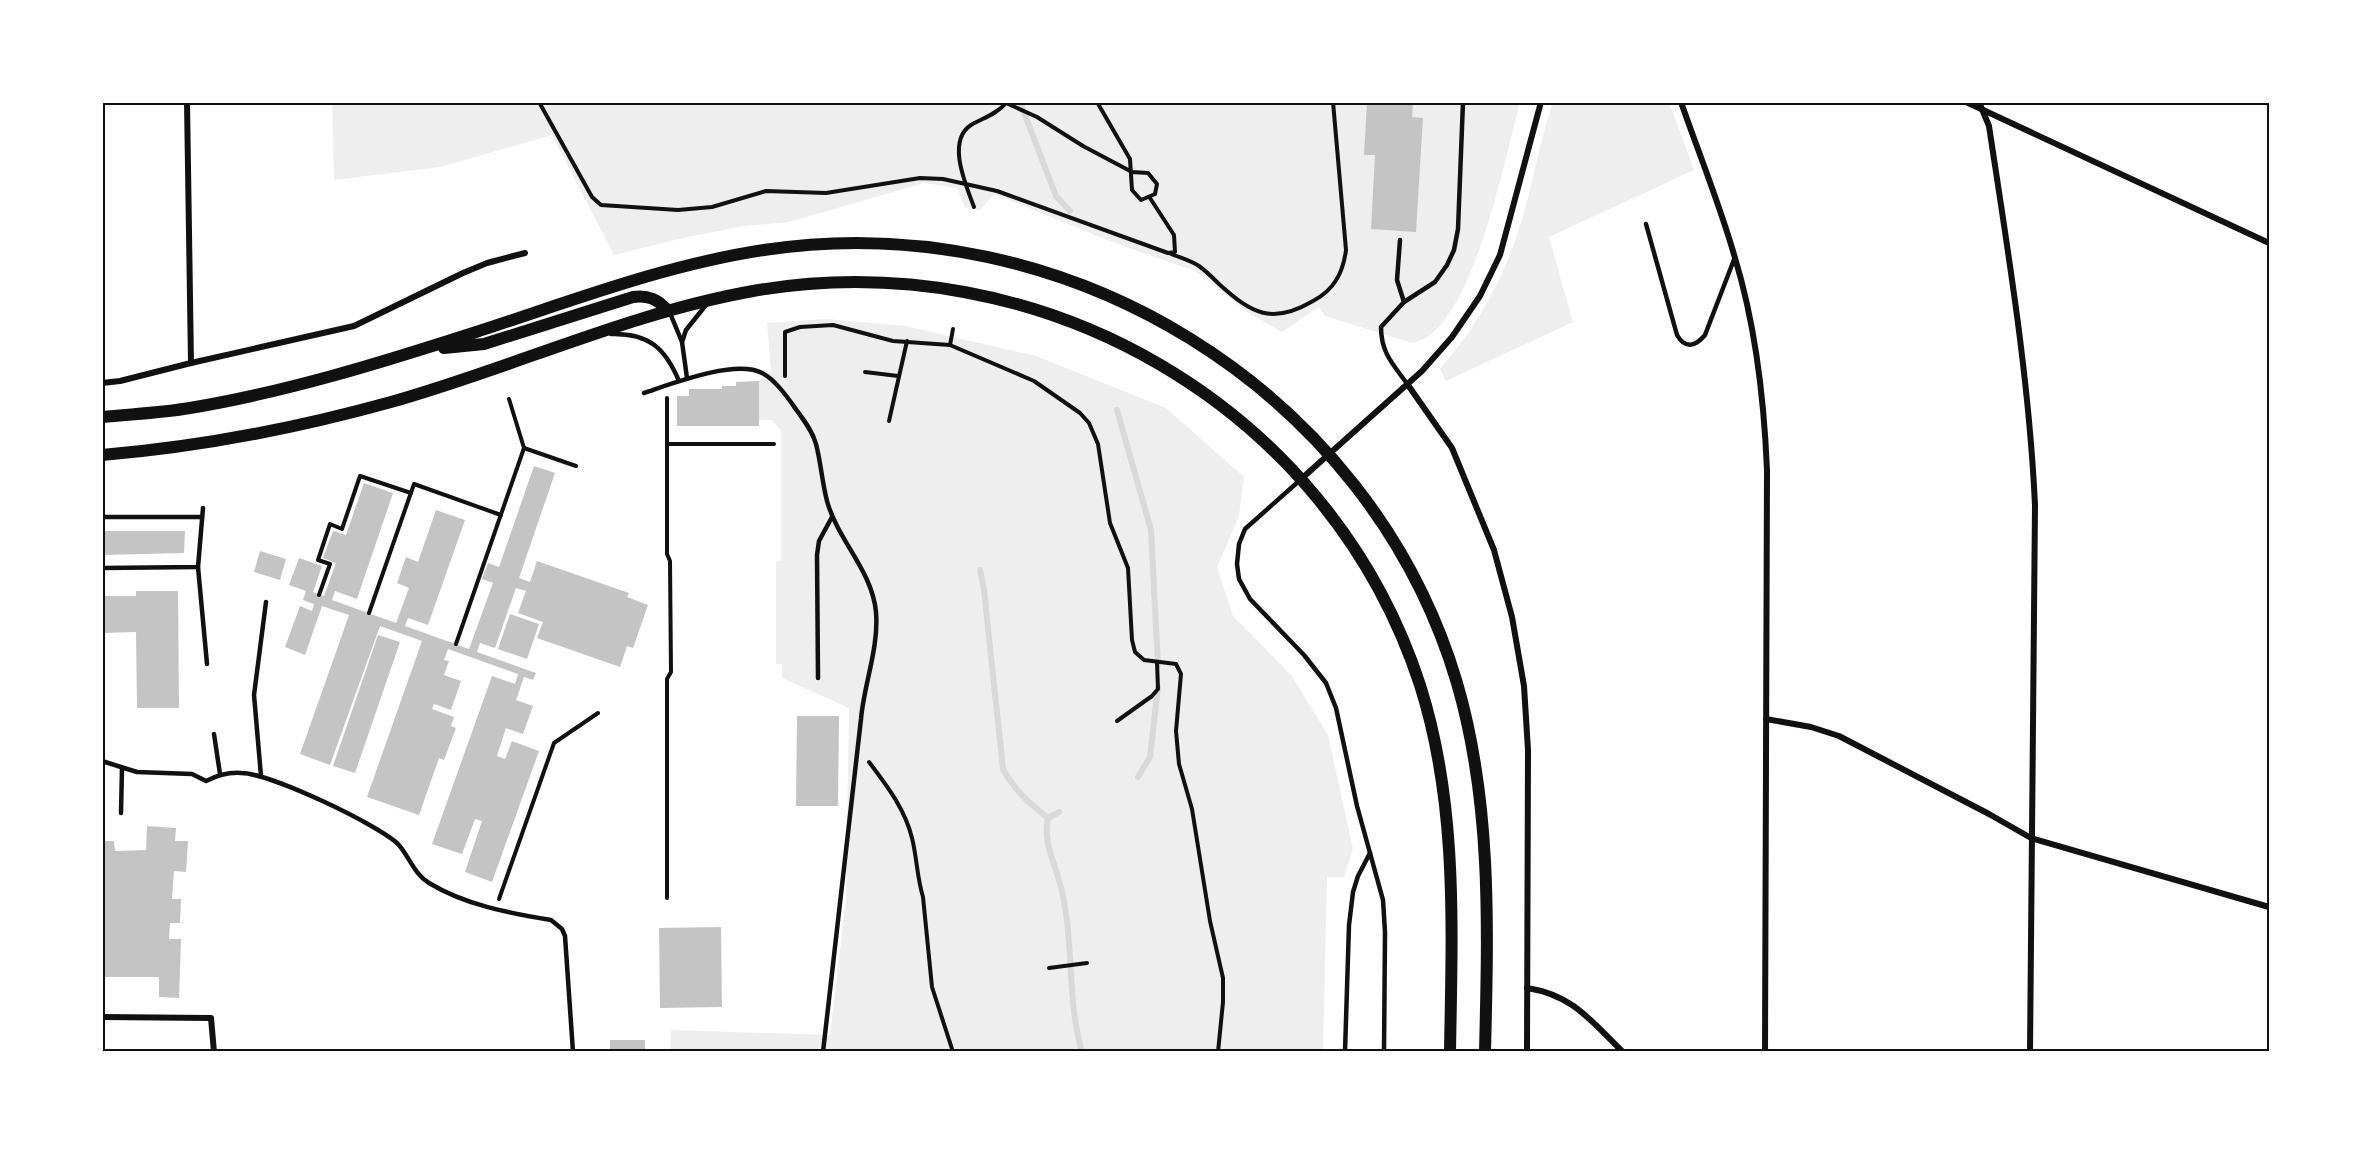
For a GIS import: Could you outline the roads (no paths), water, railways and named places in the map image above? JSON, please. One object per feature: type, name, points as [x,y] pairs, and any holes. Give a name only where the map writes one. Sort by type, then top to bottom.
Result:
[{"type":"main road","points":[[102,417],[188,408],[274,390],[416,351],[622,284],[706,261],[764,250],[859,243],[951,250],[1032,268],[1112,297],[1171,326],[1209,350],[1267,394],[1329,455],[1370,504],[1409,569],[1442,638],[1466,715],[1479,787],[1486,882],[1485,1052]]},
{"type":"main road","points":[[102,455],[160,451],[302,424],[393,401],[668,311],[767,289],[842,281],[931,286],[980,293],[1023,305],[1074,322],[1111,338],[1183,378],[1240,421],[1300,480],[1338,527],[1390,613],[1412,664],[1428,712],[1440,769],[1449,832],[1450,1052]]},
{"type":"main road","points":[[416,351],[484,344],[633,297],[656,299],[668,311]]},
{"type":"street","points":[[187,102],[191,363]]},
{"type":"street","points":[[1300,480],[1408,385],[1452,337],[1480,296],[1500,255],[1541,102]]},
{"type":"street","points":[[1681,102],[1735,257],[1754,339],[1765,425],[1767,470],[1765,1052]]},
{"type":"street","points":[[1966,102],[2269,243]]},
{"type":"street","points":[[1979,102],[1989,126],[2012,272],[2032,444],[2035,505],[2030,1052]]},
{"type":"street","points":[[102,383],[120,381],[354,326],[463,273],[487,263],[525,253]]},
{"type":"street","points":[[1408,385],[1452,448],[1494,550],[1512,617],[1524,686],[1527,750],[1527,1052]]},
{"type":"street","points":[[1766,719],[1811,727],[1839,736],[2031,838],[2269,907]]},
{"type":"street","points":[[1527,988],[1570,1001],[1623,1052]]},
{"type":"street","points":[[102,1017],[211,1018],[214,1052]]},
{"type":"lane","points":[[1408,385],[1386,356],[1381,343],[1381,327],[1404,302],[1435,282],[1454,250],[1458,229],[1463,102]]},
{"type":"lane","points":[[1646,224],[1677,335],[1681,343],[1689,346],[1697,344],[1705,335],[1735,257]]},
{"type":"lane","points":[[1400,240],[1397,280],[1404,302]]},
{"type":"lane","points":[[682,342],[686,330],[710,300]]},
{"type":"lane","points":[[668,311],[682,342],[687,378]]},
{"type":"lane","points":[[597,334],[634,336],[653,344],[662,350],[671,362],[679,381]]},
{"type":"lane","points":[[644,393],[687,378],[751,369],[767,376],[787,398],[812,432],[832,517],[866,574],[876,612],[876,631],[861,715],[823,1052]]},
{"type":"lane","points":[[1300,480],[1245,529],[1239,544],[1237,564],[1239,579],[1250,599],[1298,647],[1326,683],[1336,708],[1357,806],[1383,900],[1384,1052]]},
{"type":"lane","points":[[203,508],[198,567],[207,664]]},
{"type":"lane","points":[[102,517],[202,517]]},
{"type":"lane","points":[[818,678],[817,555],[819,541],[832,517]]},
{"type":"lane","points":[[102,568],[198,567]]},
{"type":"lane","points":[[261,776],[254,695],[266,602]]},
{"type":"lane","points":[[214,734],[220,774]]},
{"type":"lane","points":[[102,761],[150,774],[192,774],[206,781],[220,774],[242,772],[261,776],[303,793],[384,833],[399,846],[413,868],[427,882],[470,902],[551,920],[562,929],[565,936],[573,1052]]},
{"type":"lane","points":[[121,813],[122,768]]},
{"type":"lane","points":[[1345,1052],[1352,903],[1358,876],[1370,854]]},
{"type":"waterway","points":[[1020,102],[1056,196],[1070,211]]},
{"type":"waterway","points":[[1117,410],[1151,530],[1158,665]]},
{"type":"waterway","points":[[980,570],[1003,769],[1023,796],[1048,818]]},
{"type":"waterway","points":[[1138,777],[1150,757],[1158,687]]},
{"type":"waterway","points":[[1059,812],[1048,818],[1047,835],[1065,905],[1074,1011],[1082,1052]]}]
